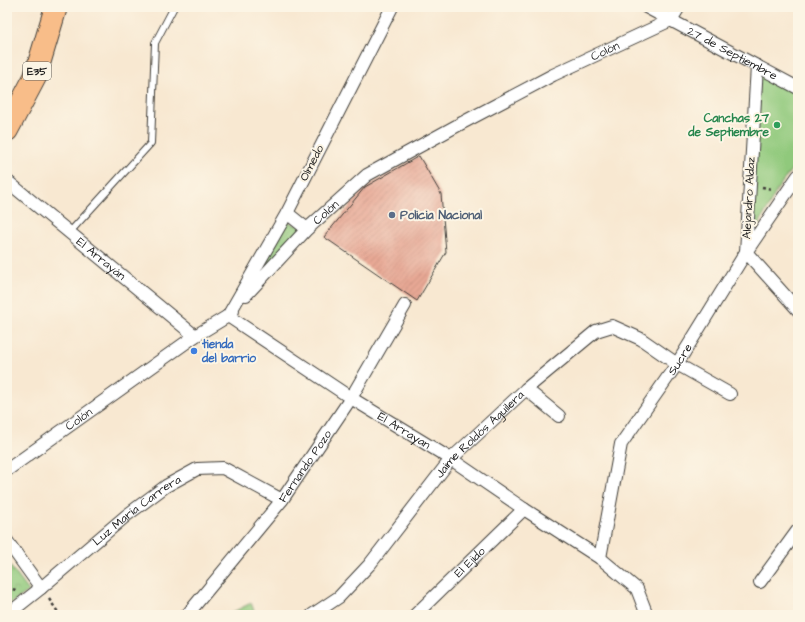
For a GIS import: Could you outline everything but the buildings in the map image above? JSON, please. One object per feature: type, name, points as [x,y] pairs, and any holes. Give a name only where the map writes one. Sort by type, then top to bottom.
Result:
[{"type":"highway","name":"E35","points":[[7,130],[35,76],[56,7]]},
{"type":"street","name":"Olmedo","points":[[228,316],[287,213],[392,7]]},
{"type":"street","name":"27 de Septiembre","points":[[646,7],[798,88]]},
{"type":"street","points":[[671,20],[679,7]]},
{"type":"street","name":"Colón","points":[[7,470],[195,336],[228,316],[264,274],[307,229],[367,175],[553,75],[671,20]]},
{"type":"street","name":"Alejandro Aldaz","points":[[757,66],[746,252],[798,310]]},
{"type":"street","name":"Sucre","points":[[600,558],[622,444],[677,364],[746,252],[798,176]]},
{"type":"street","name":"El Arrayán","points":[[7,181],[195,336]]},
{"type":"street","points":[[287,213],[307,229]]},
{"type":"street","name":"Fernando Pozo","points":[[187,615],[282,500],[352,398],[405,305]]},
{"type":"street","name":"El Arrayan","points":[[228,316],[352,398],[451,459],[524,510],[600,558],[637,589],[647,615]]},
{"type":"street","name":"Jaime Roldós Aguilera","points":[[312,615],[339,597],[370,564],[451,459],[526,389],[596,331],[612,326],[641,339],[677,364],[730,394]]},
{"type":"street","points":[[526,389],[559,416]]},
{"type":"street","name":"Luz María Carrera","points":[[7,615],[127,515],[166,486],[197,469],[223,468],[282,500]]},
{"type":"street","name":"El Ejido","points":[[415,615],[524,510]]},
{"type":"street","points":[[760,582],[798,530]]},
{"type":"street","points":[[7,541],[41,588]]},
{"type":"lane","points":[[70,233],[151,143],[155,43],[174,7]]},
{"type":"path","points":[[762,187],[777,190]]},
{"type":"path","points":[[41,588],[60,615]]},
{"type":"green space","name":"Canchas 27 de Septiembre","points":[[759,70],[798,90],[798,160],[777,190],[750,242]]},
{"type":"green space","points":[[283,220],[307,229],[230,309]]},
{"type":"green space","points":[[7,562],[29,591],[7,606]]},
{"type":"green space","points":[[251,603],[256,615],[227,615]]},
{"type":"place","name":"Canchas 27 de Septiembre","points":[[777,125]]},
{"type":"place","name":"Policia Nacional","points":[[392,215]]},
{"type":"place","name":"tienda del barrio","points":[[194,351]]}]
